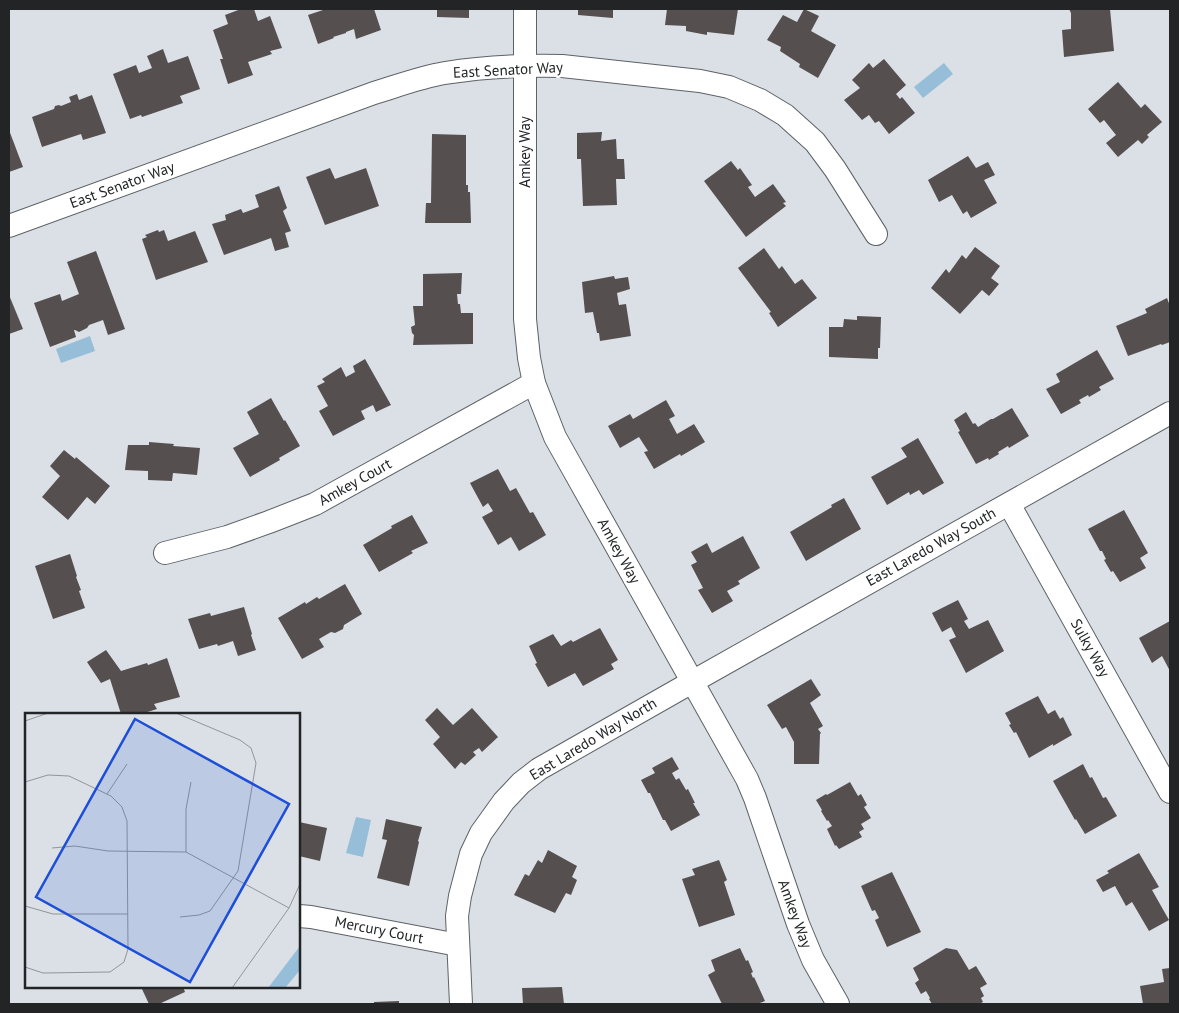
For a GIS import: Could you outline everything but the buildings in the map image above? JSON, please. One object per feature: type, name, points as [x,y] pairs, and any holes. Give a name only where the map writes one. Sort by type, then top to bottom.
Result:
[{"type":"street","name":"Amkey Way","points":[[525,9],[525,319],[534,384],[555,437],[746,779],[798,924],[813,960],[838,1004]]},
{"type":"street","name":"East Senator Way","points":[[9,226],[374,93],[409,82],[484,68],[562,66],[700,81],[729,87],[760,100],[785,115],[816,142],[876,234]]},
{"type":"street","name":"Amkey Court","points":[[164,552],[227,536],[316,504],[534,384]]},
{"type":"street","name":"East Laredo Way South","points":[[692,682],[1170,413]]},
{"type":"street","name":"Sulky Way","points":[[1009,504],[1170,792]]},
{"type":"street","name":"East Laredo Way North","points":[[461,1004],[457,916],[471,854],[481,833],[504,801],[521,783],[539,769],[692,682]]},
{"type":"street","name":"Mercury Court","points":[[300,916],[458,945]]},
{"type":"water","points":[[944,63],[953,74],[923,98],[914,87]]},
{"type":"water","points":[[90,336],[95,351],[61,363],[56,349]]},
{"type":"water","points":[[356,817],[371,820],[363,857],[346,853]]}]
